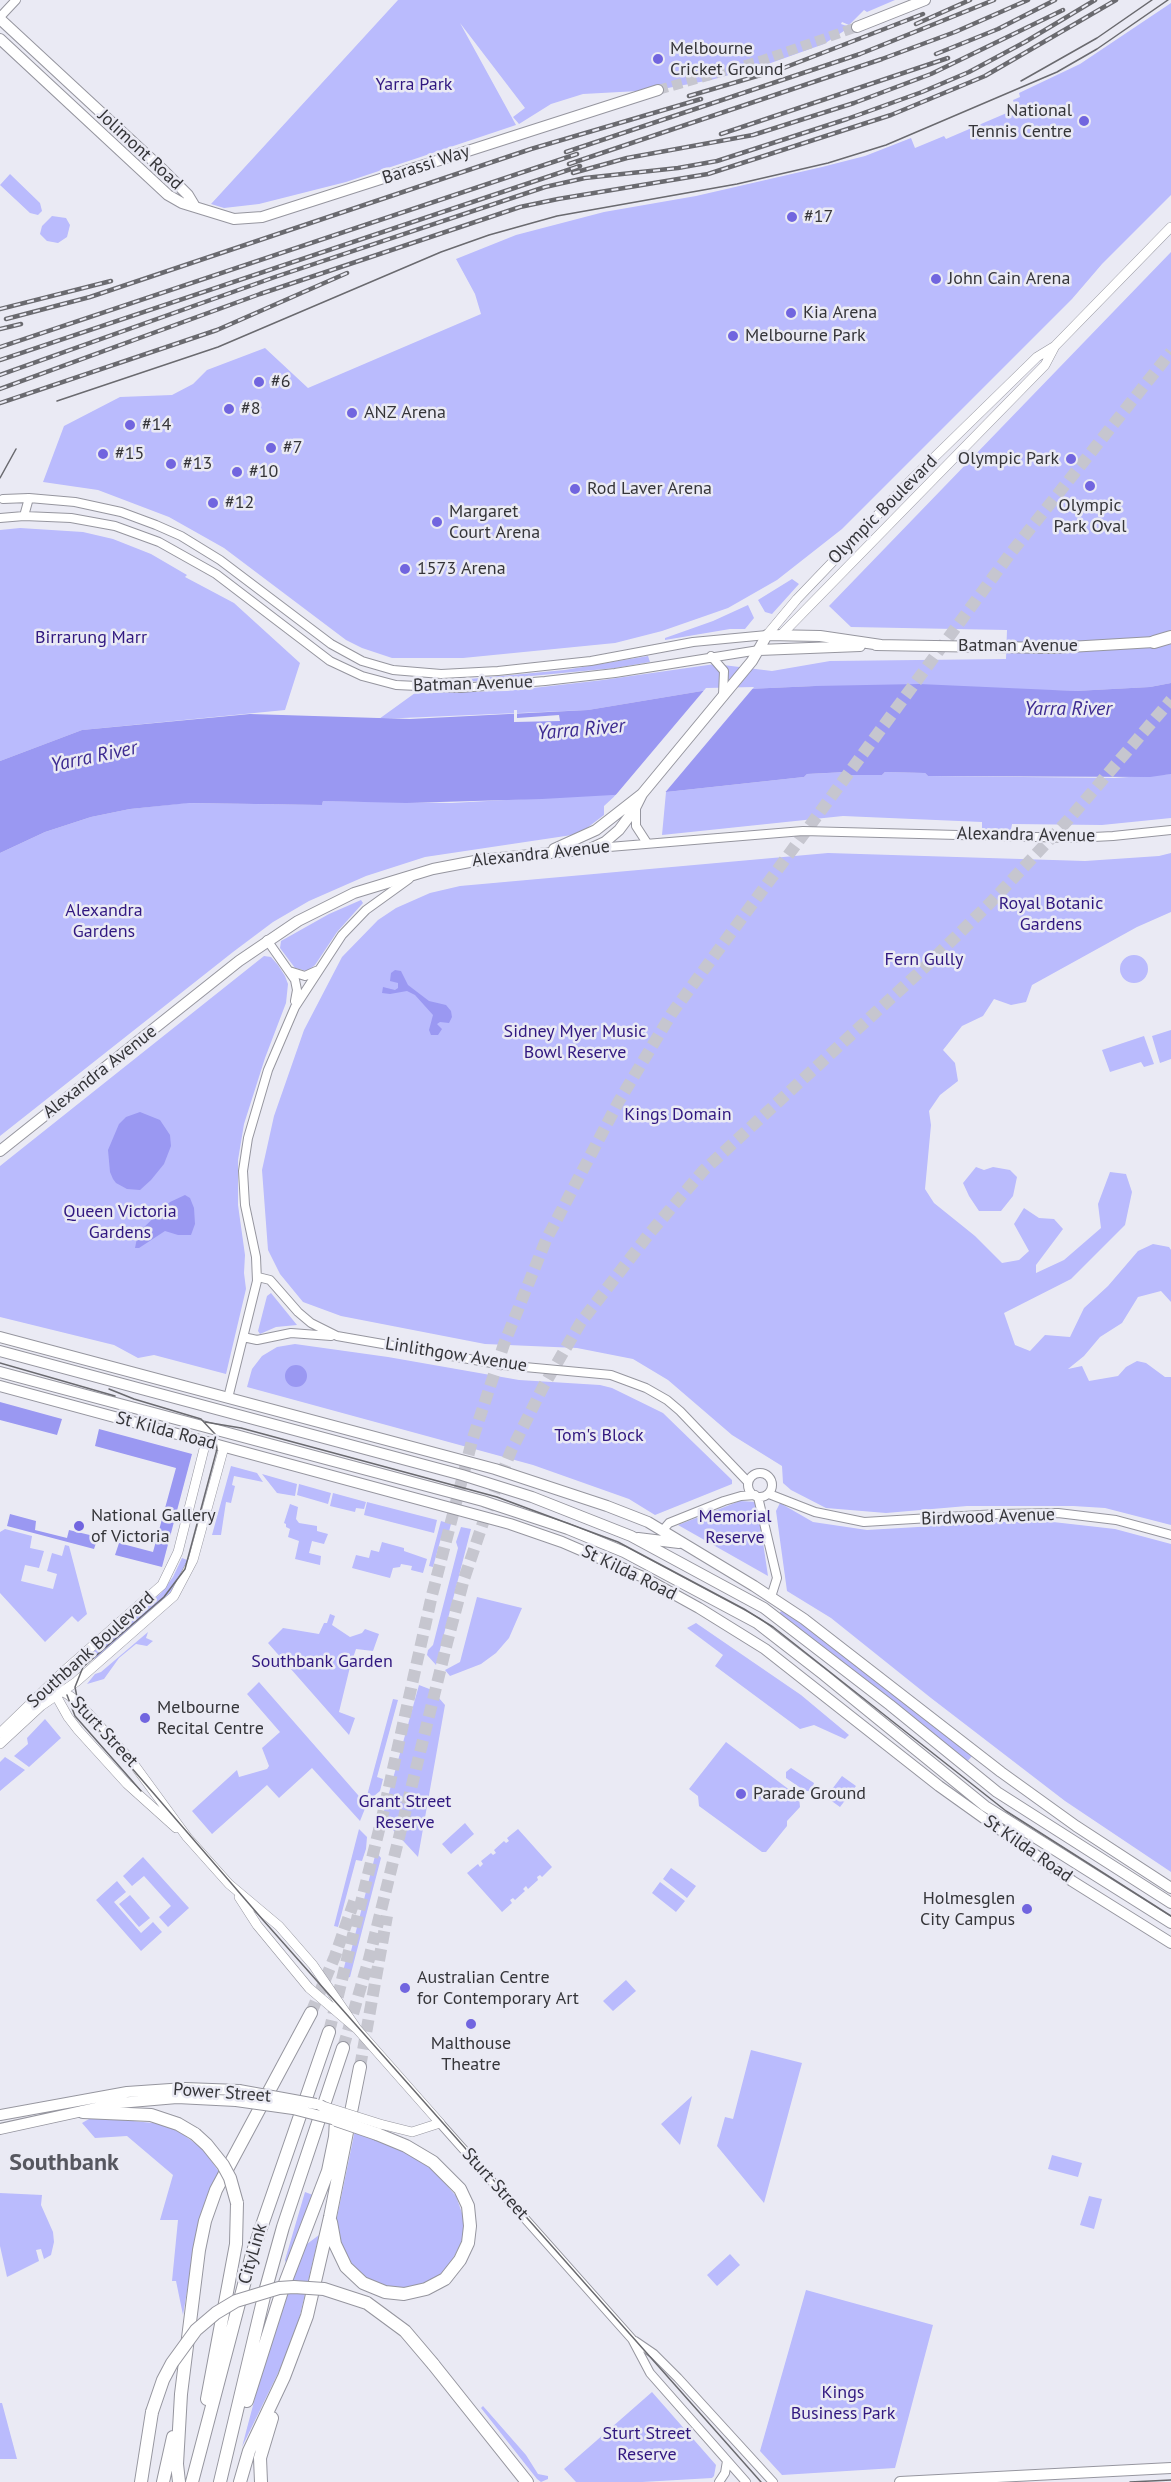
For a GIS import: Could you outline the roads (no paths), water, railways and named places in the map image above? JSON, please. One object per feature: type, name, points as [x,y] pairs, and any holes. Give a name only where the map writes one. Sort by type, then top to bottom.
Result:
[{"type":"highway","points":[[1154,642],[1171,638]]},
{"type":"highway","points":[[163,2482],[181,2394],[200,2250],[210,2206],[216,2190],[311,2013]]},
{"type":"highway","name":"CityLink","points":[[185,2480],[271,2192],[329,2032]]},
{"type":"highway","name":"CityLink","points":[[220,2482],[266,2288],[286,2216],[343,2048]]},
{"type":"highway","points":[[261,2482],[260,2458],[284,2377],[307,2316],[330,2217],[360,2067]]},
{"type":"highway","points":[[82,2112],[151,2115],[178,2124],[195,2134],[223,2164],[230,2178],[237,2203],[237,2231],[229,2278],[185,2480]]},
{"type":"highway","points":[[220,2482],[282,2291],[328,2171],[336,2120],[379,2129],[433,2162],[460,2189],[468,2206],[470,2226],[468,2243],[460,2260],[445,2279],[426,2289],[404,2294],[378,2290],[355,2276],[346,2267],[335,2244],[330,2217]]},
{"type":"highway","points":[[141,2482],[152,2412],[163,2380],[186,2341],[216,2313],[243,2298],[265,2291],[294,2287],[324,2289],[355,2298],[393,2320],[433,2364],[527,2482]]},
{"type":"highway","points":[[240,2482],[249,2451],[284,2377]]},
{"type":"highway","points":[[181,2394],[185,2480]]},
{"type":"main road","points":[[857,27],[925,0]]},
{"type":"main road","name":"Jolimont Road","points":[[0,18],[176,183],[194,206]]},
{"type":"main road","name":"Jolimont Road","points":[[0,39],[171,197],[194,206]]},
{"type":"main road","name":"Barassi Way","points":[[194,206],[226,218],[248,220],[262,218],[658,90]]},
{"type":"main road","points":[[127,157],[137,146]]},
{"type":"main road","name":"Olympic Boulevard","points":[[762,649],[767,635],[779,619],[816,578],[924,467],[1037,357],[1055,346],[1171,227]]},
{"type":"main road","name":"Olympic Boulevard","points":[[582,851],[597,846],[612,837],[636,802],[762,649],[781,634],[964,449],[1045,365],[1055,346]]},
{"type":"main road","points":[[954,440],[964,449]]},
{"type":"main road","points":[[924,467],[932,471],[934,478]]},
{"type":"main road","points":[[816,578],[821,582],[832,583]]},
{"type":"main road","name":"Batman Avenue","points":[[767,635],[820,636],[881,645]]},
{"type":"main road","name":"Batman Avenue","points":[[762,649],[881,645],[1052,648],[1154,642]]},
{"type":"main road","name":"Olympic Boulevard","points":[[548,852],[596,830],[636,802]]},
{"type":"main road","name":"Alexandra Avenue","points":[[0,1151],[267,940],[298,921],[354,893],[417,873],[480,860],[548,852],[582,851]]},
{"type":"main road","points":[[0,1337],[495,1469],[607,1506],[663,1530],[771,1597],[828,1637],[992,1766],[1171,1888]]},
{"type":"main road","name":"St Kilda Road","points":[[0,1351],[473,1478],[532,1497],[631,1536],[764,1608],[890,1705],[990,1787],[1171,1903]]},
{"type":"main road","name":"St Kilda Road","points":[[0,1372],[514,1510],[568,1528],[624,1552],[756,1623],[825,1674],[985,1806],[1077,1866],[1171,1923]]},
{"type":"main road","name":"St Kilda Road","points":[[0,1386],[510,1524],[617,1565],[699,1608],[765,1649],[932,1780],[1072,1881],[1171,1943]]},
{"type":"main road","name":"Southbank Boulevard","points":[[0,1744],[41,1706],[81,1678],[165,1606],[182,1584],[193,1560],[224,1447],[224,1412],[228,1398]]},
{"type":"main road","name":"Southbank Boulevard","points":[[0,1734],[52,1684],[155,1593],[167,1577],[178,1552],[206,1442],[224,1412]]},
{"type":"main road","points":[[410,1482],[410,1496]]},
{"type":"main road","points":[[631,1536],[683,1544]]},
{"type":"main road","points":[[617,1565],[624,1552]]},
{"type":"main road","points":[[756,1623],[771,1597]]},
{"type":"main road","name":"Southbank Boulevard","points":[[81,1678],[76,1692],[84,1707]]},
{"type":"main road","name":"Sturt Street","points":[[52,1684],[60,1693],[75,1726],[127,1784],[187,1837],[230,1884],[268,1916],[291,1940],[339,1999],[357,2029]]},
{"type":"main road","name":"Sturt Street","points":[[60,1693],[84,1707],[140,1771],[187,1837]]},
{"type":"main road","points":[[1072,1881],[1085,1849],[1093,1837]]},
{"type":"main road","name":"Sturt Street","points":[[230,1884],[257,1925],[309,1988],[357,2029],[440,2123]]},
{"type":"main road","name":"Power Street","points":[[0,2115],[127,2092],[185,2088],[320,2105],[341,2110],[379,2129],[412,2132],[440,2123]]},
{"type":"main road","name":"Power Street","points":[[0,2129],[82,2112],[100,2105],[142,2100],[237,2095],[336,2120]]},
{"type":"main road","points":[[320,2105],[333,2112],[336,2120]]},
{"type":"main road","points":[[900,2482],[1171,2468]]},
{"type":"street","points":[[0,18],[16,0]]},
{"type":"street","points":[[24,516],[29,498]]},
{"type":"street","name":"Batman Avenue","points":[[3,499],[61,500],[107,508],[156,525],[181,536],[220,560],[348,654],[376,666],[393,670],[441,675],[498,671],[591,661],[693,642],[767,635]]},
{"type":"street","name":"Batman Avenue","points":[[0,518],[24,516],[71,518],[130,531],[169,547],[216,574],[317,653],[370,679],[396,685],[461,688],[545,681],[762,649]]},
{"type":"street","points":[[652,650],[664,665]]},
{"type":"street","points":[[342,667],[348,654]]},
{"type":"street","points":[[711,656],[723,668],[725,680],[722,697]]},
{"type":"street","points":[[636,802],[636,824],[646,843]]},
{"type":"street","name":"Alexandra Avenue","points":[[582,851],[646,843],[803,831],[1074,837],[1113,836],[1171,830]]},
{"type":"street","points":[[228,1398],[258,1277],[244,1198],[243,1174],[246,1148],[268,1071],[295,1007],[342,935],[360,914],[417,873]]},
{"type":"street","points":[[267,940],[290,971],[297,990],[295,1007]]},
{"type":"street","points":[[290,971],[306,976],[319,969]]},
{"type":"street","name":"Linlithgow Avenue","points":[[258,1277],[270,1280],[290,1304],[311,1323],[329,1333],[503,1365],[611,1375],[646,1388],[667,1401],[722,1452],[748,1483]]},
{"type":"street","points":[[243,1337],[261,1340],[291,1333],[350,1338]]},
{"type":"street","name":"Linlithgow Avenue","points":[[722,1452],[754,1474]]},
{"type":"street","points":[[663,1530],[669,1523],[736,1495],[754,1474],[764,1473],[773,1482],[768,1494],[766,1526]]},
{"type":"street","name":"Birdwood Avenue","points":[[773,1482],[788,1499],[804,1509]]},
{"type":"street","points":[[748,1483],[750,1492],[757,1496],[777,1578],[771,1597]]},
{"type":"street","points":[[724,1501],[741,1496],[768,1494]]},
{"type":"street","name":"Birdwood Avenue","points":[[768,1494],[804,1509],[864,1522],[997,1514],[1058,1513],[1116,1520],[1171,1535]]},
{"type":"street","name":"Sturt Street","points":[[440,2123],[632,2339],[650,2373],[746,2482]]},
{"type":"street","name":"Sturt Street","points":[[632,2339],[654,2354],[678,2378],[773,2482]]},
{"type":"street","points":[[719,2482],[725,2473],[727,2461]]},
{"type":"water","name":"Yarra River","points":[[1171,683],[1171,774],[1150,777],[928,776],[925,773],[885,772],[882,775],[850,775],[846,772],[807,774],[804,777],[666,792],[542,799],[406,803],[323,801],[322,805],[189,803],[130,809],[91,817],[45,832],[0,853],[0,761],[82,730],[250,714],[410,719],[588,710],[702,691],[815,686],[919,684],[1075,691],[1150,687]]},
{"type":"water","points":[[395,970],[401,971],[408,985],[429,1001],[446,1005],[451,1011],[452,1017],[449,1023],[437,1024],[442,1029],[438,1035],[431,1035],[429,1030],[433,1015],[415,995],[407,991],[382,993],[383,987],[395,990],[398,988],[398,983],[390,981],[391,973]]},
{"type":"water","points":[[140,1112],[160,1120],[170,1135],[171,1146],[164,1164],[151,1180],[140,1190],[127,1189],[113,1179],[108,1150],[119,1124],[126,1117]]},
{"type":"water","points":[[185,1195],[190,1198],[194,1208],[195,1224],[191,1235],[178,1235],[165,1231],[139,1248],[135,1248],[138,1233],[170,1202]]},
{"type":"water","points":[[296,1365],[304,1368],[307,1376],[304,1384],[296,1387],[288,1384],[285,1376],[288,1368]]},
{"type":"water","points":[[0,1402],[62,1419],[57,1435],[0,1420]]},
{"type":"water","points":[[99,1429],[192,1454],[162,1567],[115,1555],[119,1543],[153,1552],[176,1468],[95,1446]]},
{"type":"water","points":[[10,1514],[36,1521],[35,1530],[67,1538],[69,1530],[98,1537],[94,1549],[7,1526]]},
{"type":"tunnel","points":[[658,90],[763,60],[857,27]]},
{"type":"tunnel","points":[[329,2032],[382,1818],[432,1595],[472,1441],[504,1344],[546,1240],[619,1101],[672,1013],[1010,554],[1171,352]]},
{"type":"tunnel","points":[[343,2048],[369,1959],[464,1579],[487,1511],[511,1451],[543,1387],[581,1322],[649,1234],[703,1171],[925,967],[992,901],[1069,819],[1171,700]]},
{"type":"tunnel","points":[[311,2013],[335,1956],[356,1896]]},
{"type":"tunnel","points":[[360,2067],[387,1916]]},
{"type":"tram line","points":[[1021,81],[1097,38],[1152,0]]},
{"type":"tram line","points":[[57,401],[218,347],[441,252],[489,235],[557,216],[737,184],[828,163],[886,145],[1057,72],[1097,49],[1168,0]]},
{"type":"tram line","points":[[0,478],[16,449]]},
{"type":"tram line","points":[[0,1363],[115,1396]]},
{"type":"tram line","points":[[109,1389],[201,1419],[215,1434],[217,1449],[185,1569],[164,1597],[83,1667],[75,1687],[79,1707],[263,1920],[761,2482]]},
{"type":"tram line","points":[[205,1422],[241,1428],[497,1497],[618,1542],[744,1609],[773,1627],[1006,1811],[1171,1916]]},
{"type":"tram line","points":[[67,1695],[75,1716],[141,1791]]},
{"type":"tram line","points":[[1130,2482],[1171,2480]]},
{"type":"railway","points":[[916,24],[970,0]]},
{"type":"railway","points":[[566,152],[860,54],[994,0]]},
{"type":"railway","points":[[569,164],[882,59],[955,32],[1028,0]]},
{"type":"railway","points":[[936,54],[998,29],[1055,0]]},
{"type":"railway","points":[[0,375],[275,277],[545,187],[585,178],[678,168],[717,161],[847,119],[969,72],[1095,0]]},
{"type":"railway","points":[[0,389],[260,294],[520,207],[708,174],[891,115],[985,76],[1116,0]]},
{"type":"railway","points":[[573,173],[627,158],[753,135],[854,103],[931,74],[1063,10]]},
{"type":"railway","points":[[689,96],[781,69],[923,14]]},
{"type":"railway","points":[[721,134],[948,58]]},
{"type":"railway","points":[[6,319],[90,297],[531,149],[701,99]]},
{"type":"railway","points":[[0,347],[577,154]]},
{"type":"railway","points":[[0,360],[580,166]]},
{"type":"railway","points":[[0,403],[217,330],[347,273]]},
{"type":"railway","points":[[0,309],[111,281]]},
{"type":"railway","points":[[0,329],[21,324]]},
{"type":"place","name":"Melbourne Cricket Ground","points":[[658,59]]},
{"type":"place","name":"National Tennis Centre","points":[[1084,121]]},
{"type":"place","name":"#17","points":[[792,217]]},
{"type":"place","name":"John Cain Arena","points":[[936,279]]},
{"type":"place","name":"Kia Arena","points":[[791,313]]},
{"type":"place","name":"Melbourne Park","points":[[733,336]]},
{"type":"place","name":"#6","points":[[259,382]]},
{"type":"place","name":"#8","points":[[229,409]]},
{"type":"place","name":"ANZ Arena","points":[[352,413]]},
{"type":"place","name":"#14","points":[[130,425]]},
{"type":"place","name":"#7","points":[[271,448]]},
{"type":"place","name":"#15","points":[[103,454]]},
{"type":"place","name":"Olympic Park","points":[[1071,459]]},
{"type":"place","name":"#13","points":[[171,464]]},
{"type":"place","name":"#10","points":[[237,472]]},
{"type":"place","name":"Olympic Park Oval","points":[[1090,486]]},
{"type":"place","name":"Rod Laver Arena","points":[[575,489]]},
{"type":"place","name":"#12","points":[[213,503]]},
{"type":"place","name":"Margaret Court Arena","points":[[437,522]]},
{"type":"place","name":"1573 Arena","points":[[405,569]]},
{"type":"place","name":"National Gallery of Victoria","points":[[79,1526]]},
{"type":"place","name":"Melbourne Recital Centre","points":[[145,1718]]},
{"type":"place","name":"Parade Ground","points":[[741,1794]]},
{"type":"place","name":"Holmesglen City Campus","points":[[1027,1909]]},
{"type":"place","name":"Australian Centre for Contemporary Art","points":[[405,1988]]},
{"type":"place","name":"Malthouse Theatre","points":[[471,2024]]},
{"type":"district","name":"Southbank","points":[[64,2163]]},
{"type":"park label","name":"Yarra Park","points":[[414,85]]},
{"type":"park label","name":"Birrarung Marr","points":[[91,638]]},
{"type":"park label","name":"Royal Botanic Gardens","points":[[1051,914]]},
{"type":"park label","name":"Alexandra Gardens","points":[[104,921]]},
{"type":"park label","name":"Fern Gully","points":[[924,960]]},
{"type":"park label","name":"Sidney Myer Music Bowl Reserve","points":[[575,1042]]},
{"type":"park label","name":"Kings Domain","points":[[678,1115]]},
{"type":"park label","name":"Queen Victoria Gardens","points":[[120,1222]]},
{"type":"park label","name":"Tom's Block","points":[[599,1436]]},
{"type":"park label","name":"Memorial Reserve","points":[[735,1528]]},
{"type":"park label","name":"Southbank Garden","points":[[322,1662]]},
{"type":"park label","name":"Grant Street Reserve","points":[[405,1812]]},
{"type":"park label","name":"Kings Business Park","points":[[843,2403]]},
{"type":"park label","name":"Sturt Street Reserve","points":[[647,2444]]}]
